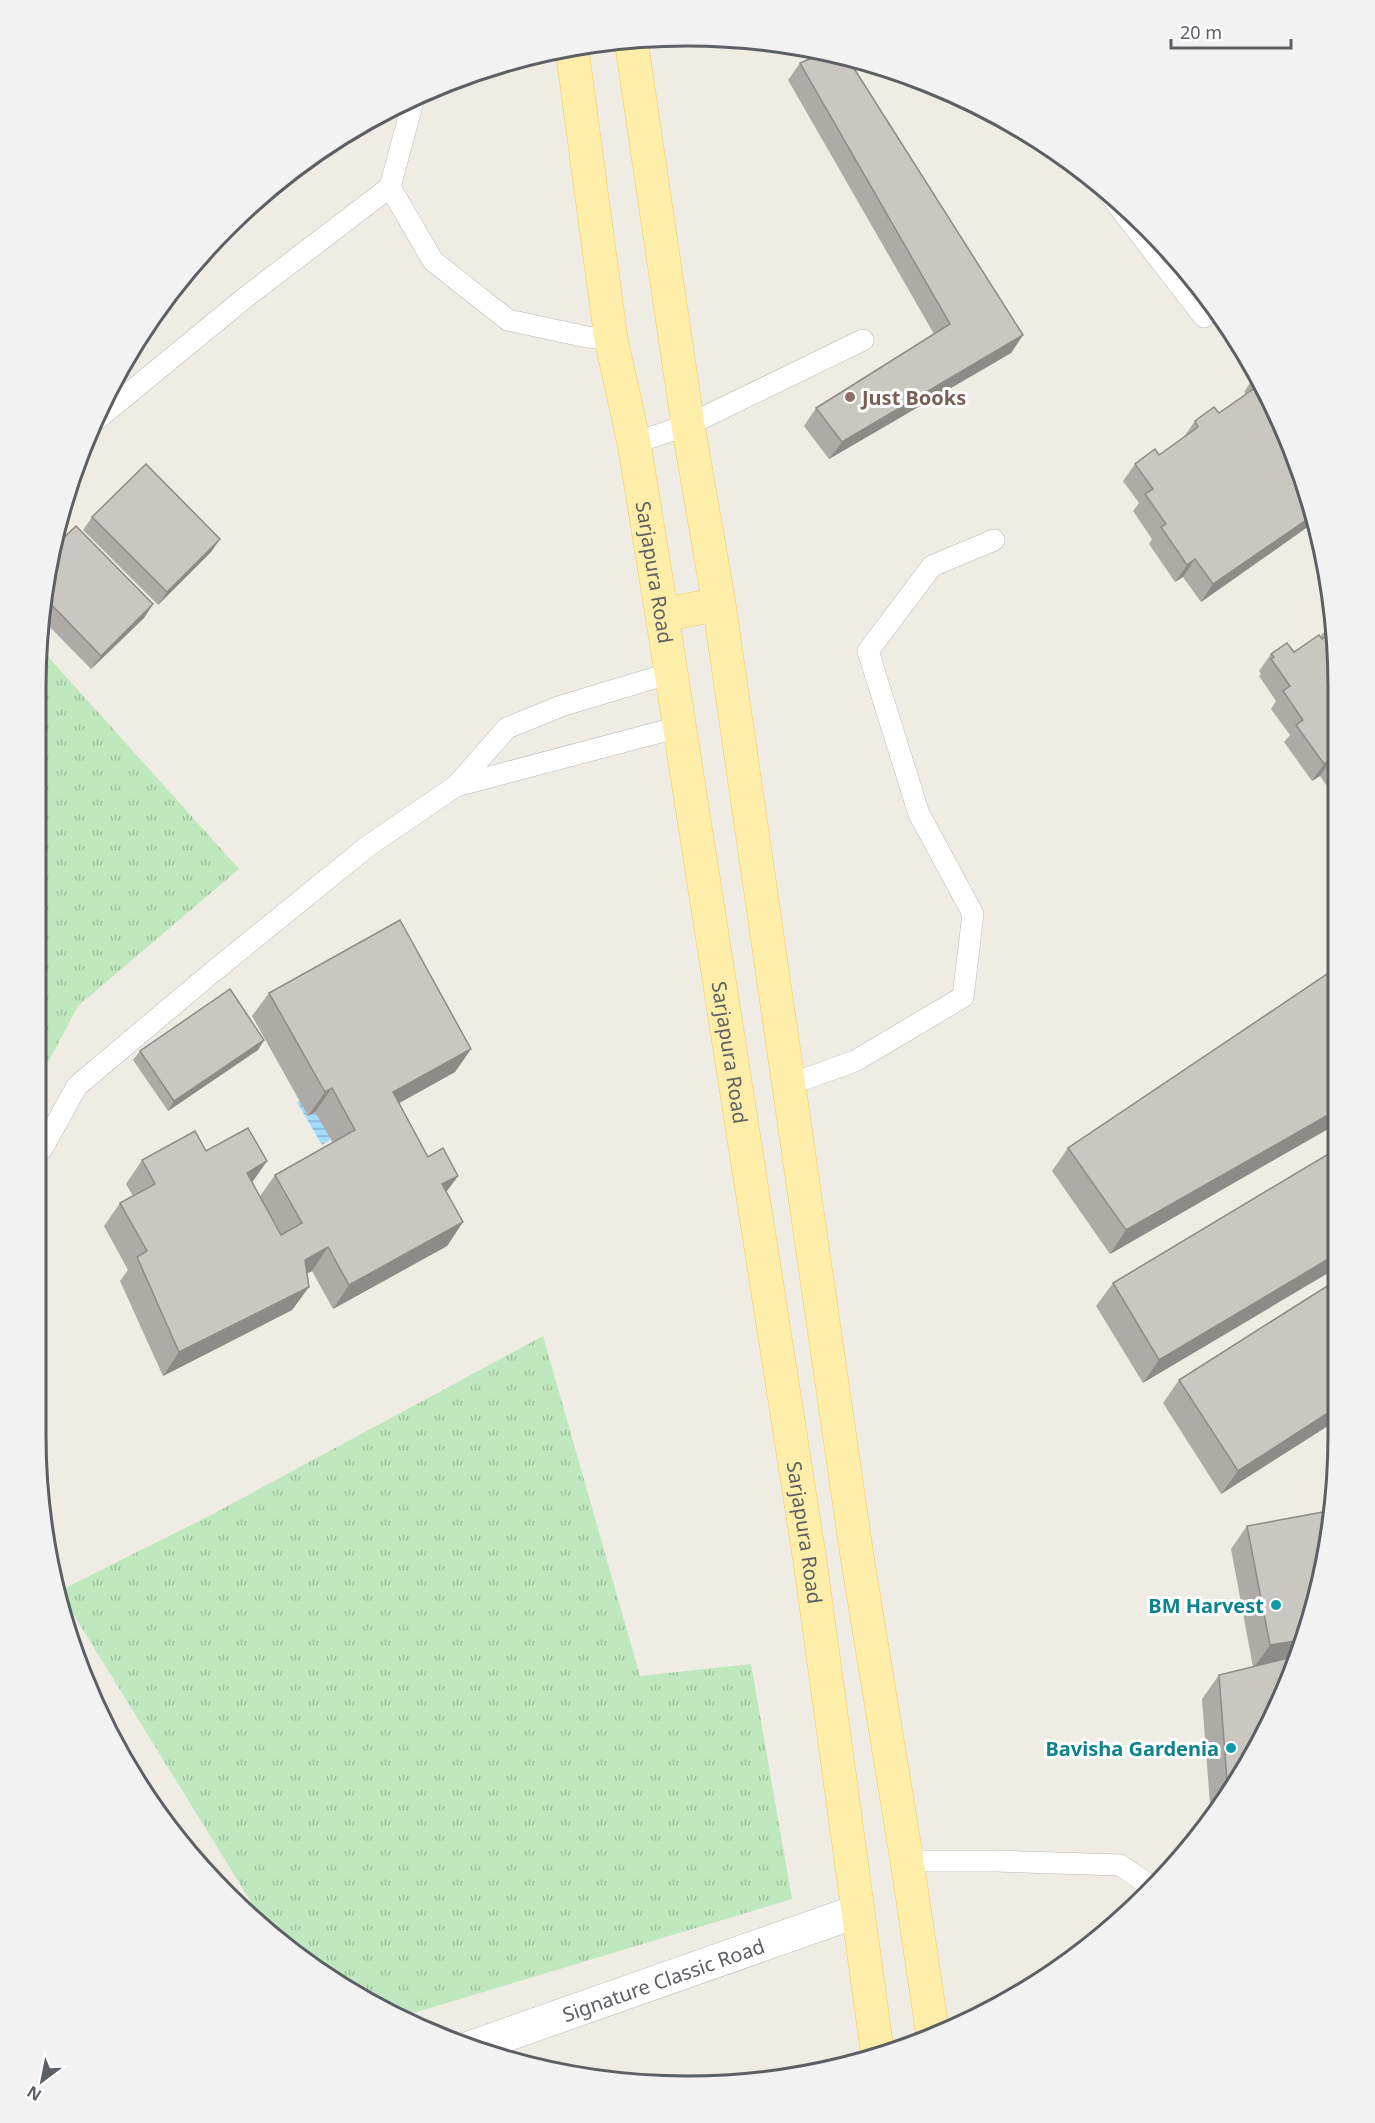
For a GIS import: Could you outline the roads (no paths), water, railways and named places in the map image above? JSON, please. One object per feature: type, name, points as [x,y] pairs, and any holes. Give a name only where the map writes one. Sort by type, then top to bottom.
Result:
[{"type":"main road","points":[[632,49],[688,425],[719,604],[857,1556],[932,2028]]},
{"type":"main road","name":"Sarjapura Road","points":[[573,57],[611,339],[634,443],[810,1561],[877,2047]]},
{"type":"main road","points":[[662,615],[719,604]]},
{"type":"main road","points":[[810,1561],[857,1556]]},
{"type":"street","name":"Signature Classic Road","points":[[484,2043],[858,1911]]},
{"type":"lane","points":[[111,408],[246,297],[390,188],[411,110]]},
{"type":"lane","points":[[390,188],[433,261],[508,320],[587,337],[611,339]]},
{"type":"lane","points":[[1138,231],[1204,317]]},
{"type":"lane","points":[[634,443],[688,425],[863,340]]},
{"type":"lane","points":[[788,1085],[855,1061],[963,998],[973,914],[919,814],[868,651],[933,566],[994,540]]},
{"type":"lane","points":[[46,1142],[77,1086],[368,846],[456,786],[507,728],[561,706],[671,673]]},
{"type":"lane","points":[[456,786],[679,727]]},
{"type":"lane","points":[[907,1861],[1120,1865],[1146,1883]]},
{"type":"water","points":[[327,1084],[352,1127],[322,1145],[297,1102]]},
{"type":"place","name":"Just Books","points":[[850,397]]},
{"type":"place","name":"BM Harvest","points":[[1276,1605]]},
{"type":"place","name":"Bavisha Gardenia","points":[[1231,1748]]}]
